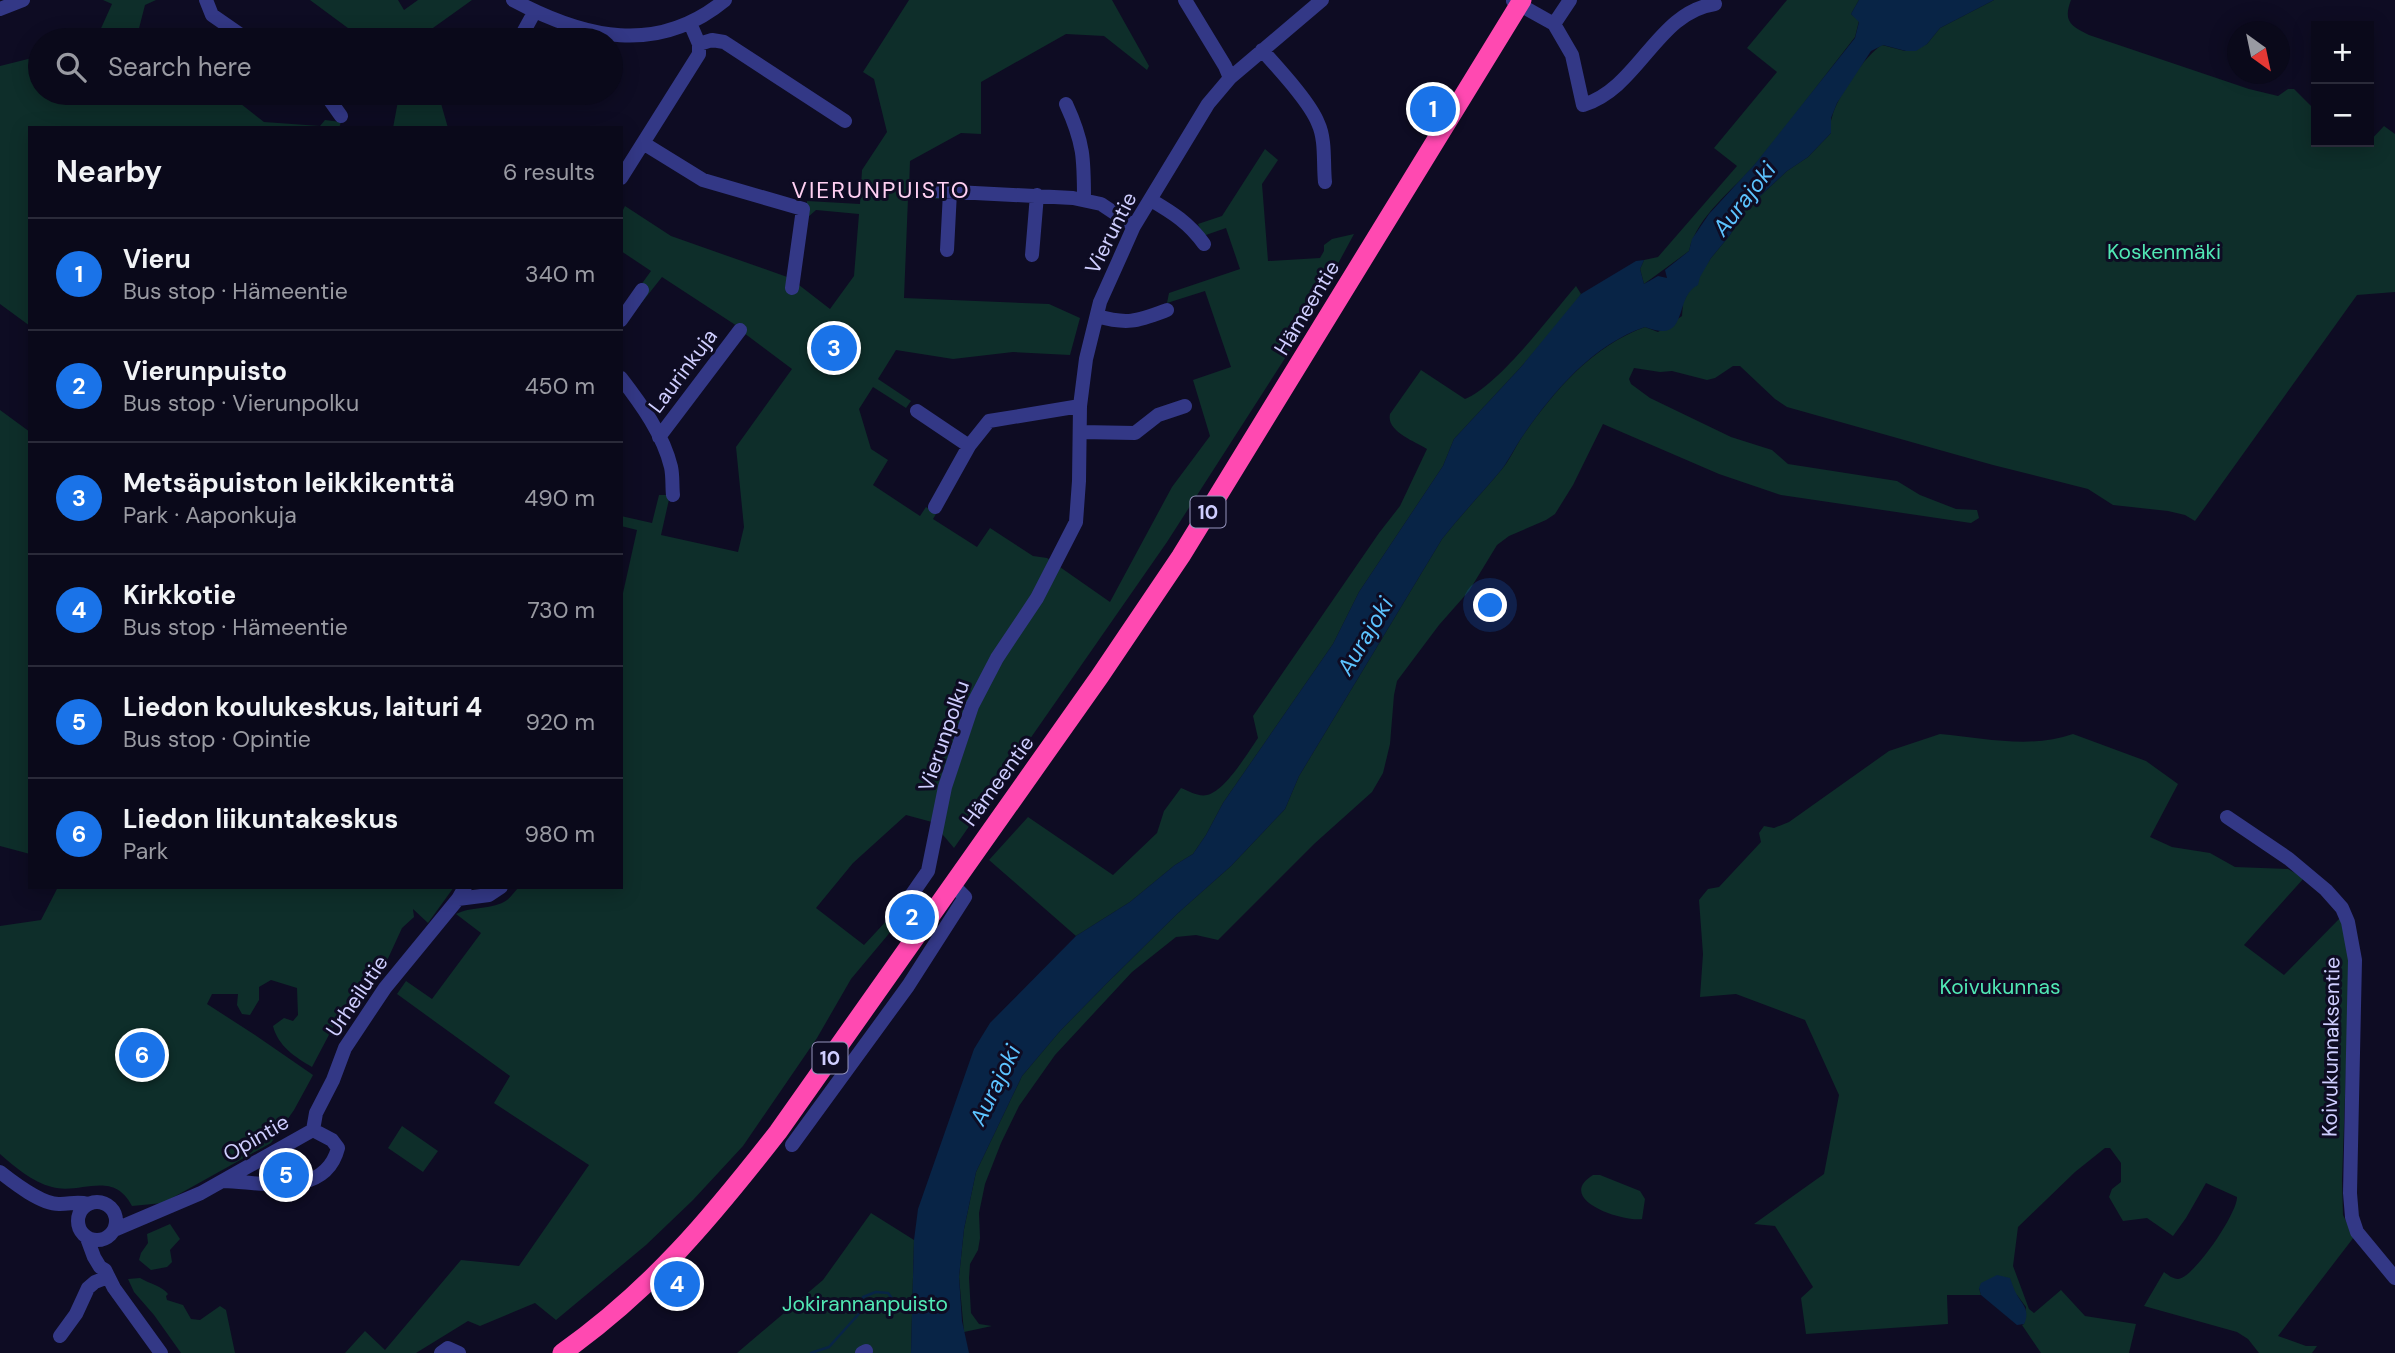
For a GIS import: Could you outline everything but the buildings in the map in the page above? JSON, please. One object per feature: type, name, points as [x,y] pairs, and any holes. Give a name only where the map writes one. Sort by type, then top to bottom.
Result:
[{"type":"highway","name":"Hämeentie","points":[[562,1353],[582,1347],[672,1260],[722,1203],[778,1132],[1100,676],[1181,556],[1516,1]]},
{"type":"street","points":[[0,9],[23,0]]},
{"type":"street","points":[[206,0],[212,15],[231,28]]},
{"type":"street","points":[[513,0],[562,24],[576,28]]},
{"type":"street","points":[[623,36],[659,33],[690,23],[725,0]]},
{"type":"street","points":[[1185,0],[1230,78]]},
{"type":"street","name":"Vieruntie","points":[[1063,544],[1076,522],[1080,405],[1086,359],[1100,302],[1134,226],[1208,104],[1230,78],[1322,0]]},
{"type":"street","points":[[1554,24],[1570,0]]},
{"type":"street","points":[[1516,1],[1554,24],[1572,55],[1583,104],[1597,100],[1614,89],[1679,19],[1693,10],[1715,4]]},
{"type":"street","points":[[526,28],[535,11]]},
{"type":"street","points":[[623,175],[699,54],[699,44],[690,23]]},
{"type":"street","points":[[699,44],[712,40],[724,42],[845,121]]},
{"type":"street","points":[[1262,50],[1319,123],[1324,150],[1325,182]]},
{"type":"street","points":[[1066,104],[1079,134],[1084,155],[1084,200]]},
{"type":"street","points":[[333,105],[341,117]]},
{"type":"street","points":[[643,143],[703,180],[803,209],[792,288]]},
{"type":"street","points":[[918,190],[1037,195],[1084,200],[1101,204],[1134,226]]},
{"type":"street","points":[[947,250],[950,192]]},
{"type":"street","points":[[1031,255],[1037,195]]},
{"type":"street","points":[[1151,200],[1192,227],[1204,244]]},
{"type":"street","points":[[623,317],[642,290]]},
{"type":"street","points":[[1097,316],[1119,322],[1132,321],[1167,310]]},
{"type":"street","name":"Laurinkuja","points":[[659,437],[740,330]]},
{"type":"street","points":[[623,381],[659,437],[671,468],[673,495]]},
{"type":"street","points":[[935,507],[969,446],[989,421],[1080,405]]},
{"type":"street","points":[[1081,432],[1135,433],[1158,415],[1185,406]]},
{"type":"street","points":[[917,411],[969,446]]},
{"type":"street","name":"Vierunpolku","points":[[901,910],[929,871],[945,786],[972,706],[992,667],[1037,598],[1063,544]]},
{"type":"street","name":"Koivukunnaksentie","points":[[2227,817],[2289,859],[2326,890],[2342,908],[2348,922],[2355,960],[2350,1193],[2352,1217],[2357,1232],[2395,1278]]},
{"type":"street","points":[[792,1145],[908,986],[965,897],[951,884]]},
{"type":"street","name":"Urheilutie","points":[[313,1130],[316,1113],[345,1048],[385,988],[461,893],[489,895],[498,889]]},
{"type":"street","name":"Opintie","points":[[109,1235],[224,1181],[313,1130],[332,1140],[338,1148],[335,1160],[317,1176],[294,1185],[224,1181]]},
{"type":"street","points":[[0,1172],[44,1200],[61,1204],[88,1204],[99,1201],[105,1203],[116,1215],[109,1235],[107,1274]]},
{"type":"street","points":[[61,1204],[78,1221]]},
{"type":"street","points":[[88,1204],[80,1211],[80,1230],[121,1300],[161,1353]]},
{"type":"street","name":"Opintie","points":[[116,1215],[142,1211],[153,1213]]},
{"type":"street","points":[[87,1238],[98,1241],[109,1235]]},
{"type":"street","points":[[60,1336],[76,1314],[88,1288],[107,1274]]},
{"type":"street","points":[[441,1353],[448,1348],[459,1353]]},
{"type":"green space","points":[[103,0],[156,0],[145,5],[139,28],[101,28],[112,4]]},
{"type":"green space","points":[[310,0],[398,0],[404,10],[418,0],[472,0],[433,28],[348,28]]},
{"type":"green space","points":[[909,0],[1112,0],[1149,66],[1147,70],[1104,36],[1066,34],[981,82],[981,134],[961,133],[910,161],[909,189],[939,190],[939,199],[908,198],[904,298],[1049,304],[1080,318],[1070,355],[1013,352],[953,359],[896,350],[878,379],[911,401],[906,408],[873,387],[859,409],[871,449],[888,460],[873,485],[920,516],[926,507],[936,514],[933,519],[977,547],[990,528],[1033,556],[1047,558],[1110,602],[1172,487],[1210,436],[1193,380],[1231,367],[1205,291],[1167,303],[1169,293],[1240,269],[1226,228],[1203,236],[1198,224],[1222,216],[1265,149],[1278,160],[1262,184],[1268,261],[1320,258],[1324,245],[1332,239],[1354,234],[1298,338],[1167,542],[954,848],[932,822],[906,815],[853,863],[816,908],[864,945],[890,917],[897,924],[851,979],[817,1038],[743,1146],[646,1245],[556,1320],[535,1303],[480,1326],[468,1321],[416,1353],[345,1353],[365,1331],[385,1350],[461,1260],[519,1266],[589,1165],[494,1103],[510,1076],[397,994],[406,981],[432,999],[481,933],[456,914],[501,903],[517,889],[623,889],[623,593],[637,530],[623,526],[623,516],[652,523],[659,495],[670,495],[661,535],[738,552],[744,527],[736,447],[792,369],[737,326],[662,277],[639,306],[630,300],[651,271],[623,252],[623,210],[625,206],[671,236],[790,278],[830,309],[854,276],[859,214],[816,210],[807,218],[807,201],[860,204],[862,170],[887,132],[874,79],[863,72]]},
{"type":"green space","points":[[1787,0],[1859,0],[1851,14],[1859,21],[1855,37],[1757,162],[1708,214],[1693,238],[1689,251],[1644,284],[1640,269],[1644,260],[1658,257],[1737,166],[1714,148],[1777,72],[1747,48]]},
{"type":"green space","name":"Koskenmäki","points":[[1994,0],[2071,0],[2068,13],[2070,22],[2089,35],[2227,82],[2227,84],[2278,96],[2288,89],[2294,89],[2311,106],[2311,147],[2374,147],[2374,137],[2384,126],[2395,134],[2395,292],[2357,295],[2195,521],[2185,515],[2168,511],[2113,505],[2088,489],[1787,407],[1740,366],[1733,366],[1707,380],[1672,371],[1634,368],[1629,379],[1631,384],[1650,398],[1731,437],[1772,450],[1788,464],[1897,481],[1920,495],[1956,509],[1977,510],[1979,518],[1971,523],[1781,495],[1719,474],[1603,424],[1573,485],[1555,514],[1509,536],[1497,545],[1469,591],[1439,625],[1397,681],[1390,744],[1383,773],[1372,792],[1314,844],[1218,940],[1196,935],[1176,937],[1132,972],[1055,1055],[1019,1106],[985,1184],[979,1213],[978,1250],[970,1264],[971,1313],[979,1324],[992,1326],[964,1332],[959,1277],[964,1229],[976,1172],[1022,1076],[1060,1031],[1107,983],[1178,913],[1231,866],[1285,809],[1299,776],[1442,539],[1505,465],[1534,420],[1561,387],[1591,358],[1626,335],[1645,327],[1658,332],[1682,316],[1683,303],[1690,289],[1730,235],[1743,212],[1787,171],[1808,157],[1831,133],[1831,119],[1840,99],[1852,77],[1875,50],[1882,45],[1905,51],[1927,44],[1940,28]]},
{"type":"green space","points":[[28,59],[28,105],[242,105],[264,122],[320,126],[28,126],[28,325],[0,304],[0,66]]},
{"type":"green space","points":[[397,105],[441,105],[447,126],[393,126]]},
{"type":"green space","points":[[325,120],[341,122],[340,126],[320,126]]},
{"type":"green space","points":[[1576,286],[1581,294],[1574,305],[1454,439],[1443,466],[1359,592],[1333,644],[1223,803],[1193,854],[1175,865],[1130,902],[1076,936],[989,860],[1028,817],[1113,875],[1157,833],[1164,811],[1181,788],[1207,795],[1221,787],[1258,738],[1253,716],[1400,506],[1427,449],[1392,426],[1390,414],[1421,370],[1465,399],[1493,380],[1508,365]]},
{"type":"green space","points":[[0,410],[28,431],[28,853],[0,846]]},
{"type":"green space","name":"Koivukunnas","points":[[1940,734],[2024,742],[2073,734],[2146,761],[2178,784],[2150,837],[2172,847],[2210,853],[2235,867],[2288,869],[2304,878],[2244,945],[2284,975],[2341,917],[2348,951],[2349,982],[2343,1215],[2354,1237],[2278,1336],[2306,1346],[2317,1346],[2312,1353],[2259,1353],[2248,1339],[2237,1332],[2144,1306],[2164,1272],[2178,1279],[2185,1276],[2204,1257],[2230,1216],[2237,1197],[2206,1183],[2173,1236],[2147,1218],[2123,1221],[2109,1197],[2112,1189],[2121,1182],[2121,1163],[2110,1148],[2105,1148],[2075,1172],[2018,1227],[2013,1266],[2029,1309],[2034,1313],[2061,1290],[2085,1316],[2136,1324],[2129,1353],[2041,1353],[2022,1325],[2026,1307],[2017,1295],[1979,1288],[1981,1295],[1947,1295],[1948,1324],[1806,1334],[1801,1298],[1813,1287],[1775,1226],[1754,1224],[1824,1174],[1839,1095],[1805,1020],[1736,994],[1700,997],[1703,954],[1699,900],[1708,889],[1719,887],[1761,842],[1759,833],[1764,826],[1774,828],[1789,822],[1889,751]]},
{"type":"green space","points":[[57,889],[453,889],[428,923],[413,909],[414,917],[402,928],[379,978],[358,993],[341,1012],[312,1067],[283,1045],[273,1026],[284,1018],[293,1021],[298,1015],[297,988],[271,980],[259,987],[259,1000],[250,1015],[242,1014],[237,1005],[238,994],[212,994],[207,1004],[313,1075],[294,1110],[271,1143],[163,1203],[132,1206],[124,1195],[106,1186],[63,1189],[45,1185],[24,1174],[0,1154],[0,926],[41,920]]},
{"type":"green space","points":[[402,1126],[438,1151],[423,1172],[388,1148]]},
{"type":"green space","points":[[1593,1175],[1600,1175],[1640,1191],[1645,1199],[1642,1219],[1607,1213],[1586,1200],[1581,1192],[1583,1184]]},
{"type":"green space","name":"Jokirannanpuisto","points":[[871,1213],[914,1240],[911,1353],[737,1353],[823,1280]]},
{"type":"green space","points":[[170,1224],[180,1239],[170,1250],[172,1262],[167,1267],[151,1270],[139,1260],[148,1243],[147,1234]]},
{"type":"green space","points":[[140,1278],[165,1291],[168,1294],[167,1300],[183,1305],[191,1319],[200,1320],[220,1306],[226,1310],[235,1353],[181,1353],[134,1292],[128,1279]]},
{"type":"water","name":"Aurajoki","points":[[1859,0],[1994,0],[1940,28],[1927,44],[1916,51],[1883,45],[1871,51],[1837,103],[1831,118],[1831,133],[1808,157],[1787,171],[1743,212],[1730,235],[1711,258],[1698,285],[1690,291],[1675,325],[1669,330],[1659,331],[1645,327],[1608,345],[1575,372],[1547,403],[1502,469],[1442,539],[1299,776],[1285,809],[1231,866],[1178,913],[1107,983],[1060,1031],[1022,1076],[976,1172],[964,1229],[959,1277],[962,1321],[969,1353],[911,1353],[914,1240],[918,1209],[974,1049],[990,1023],[1076,936],[1130,902],[1175,865],[1193,854],[1223,803],[1333,644],[1359,592],[1443,466],[1454,439],[1521,367],[1581,294],[1636,261],[1644,260],[1640,269],[1644,284],[1658,276],[1667,278],[1665,270],[1689,251],[1692,239],[1709,214],[1755,164],[1855,38],[1859,22],[1851,14]]},
{"type":"water","points":[[1997,1275],[2010,1278],[2025,1309],[2024,1324],[2017,1325],[1981,1295],[1981,1283]]},
{"type":"waterway","points":[[811,1353],[829,1347],[865,1307],[863,1297],[876,1292],[888,1293],[897,1305],[914,1310]]},
{"type":"place","name":"Vieru","points":[[1433,109]]},
{"type":"place","name":"Metsäpuiston leikkikenttä","points":[[834,348]]},
{"type":"place","name":"Vierunpuisto","points":[[912,917]]},
{"type":"place","name":"Liedon liikuntakeskus","points":[[142,1055]]},
{"type":"place","name":"Liedon koulukeskus, laituri 4","points":[[286,1175]]},
{"type":"place","name":"Kirkkotie","points":[[677,1284]]},
{"type":"district","name":"VIERUNPUISTO","points":[[881,190]]}]
